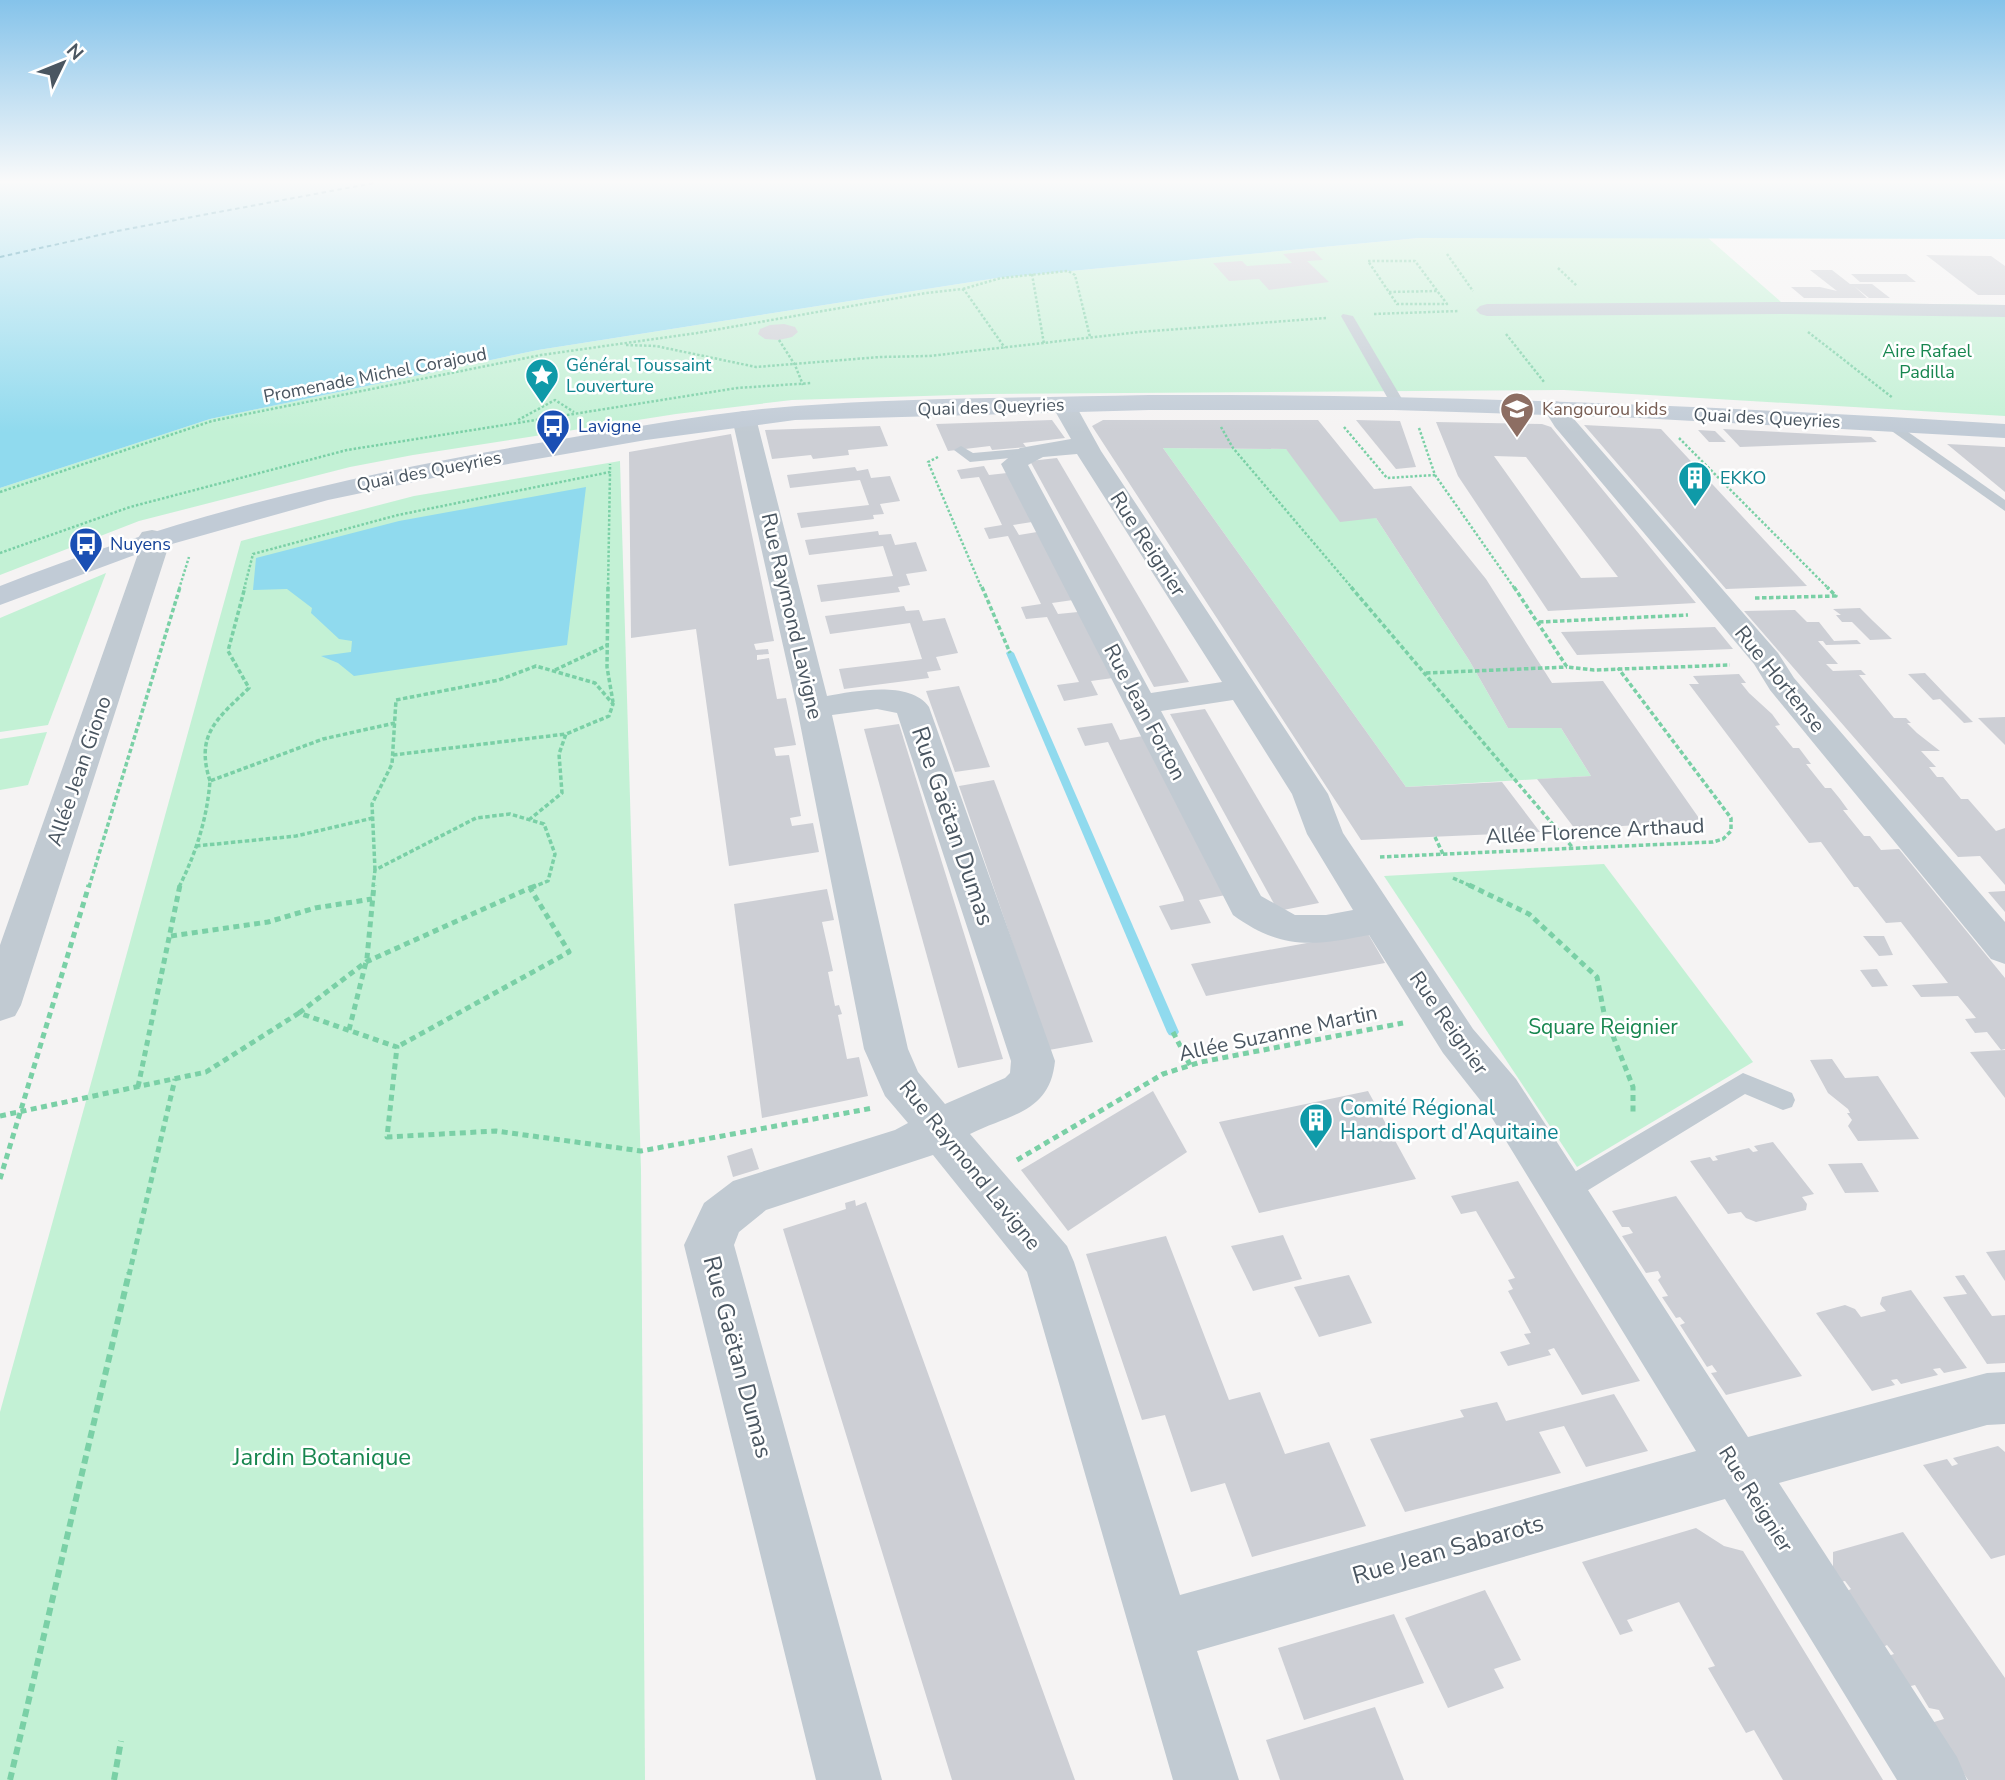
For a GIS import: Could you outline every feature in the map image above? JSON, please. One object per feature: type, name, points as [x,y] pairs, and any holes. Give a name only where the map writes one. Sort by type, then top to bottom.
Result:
[{"type":"main road","name":"Quai des Queyries","points":[[0,596],[94,558],[147,532],[198,525],[357,483],[743,411],[1206,402],[1405,404],[1551,397],[1655,413],[2005,431]]},
{"type":"street","points":[[1487,310],[1788,308],[2005,311]]},
{"type":"street","name":"Rue Hortense","points":[[1551,397],[1564,422],[1767,660],[1781,683],[2005,949]]},
{"type":"street","name":"Rue Reignier","points":[[1063,404],[1087,445],[1087,451],[1310,794],[1325,834],[1441,1016],[1500,1092],[1934,1780]]},
{"type":"street","name":"Rue Raymond Lavigne","points":[[743,411],[814,708],[886,1049],[901,1083],[1049,1262],[1206,1780]]},
{"type":"street","points":[[1030,452],[1087,445]]},
{"type":"street","name":"Rue Jean Forton","points":[[1030,452],[1014,464],[1247,905],[1264,919],[1289,930],[1312,931],[1379,919]]},
{"type":"street","name":"Allée Jean Giono","points":[[0,1004],[153,551],[155,544],[147,532]]},
{"type":"street","points":[[1141,704],[1244,689]]},
{"type":"street","name":"Rue Gaëtan Dumas","points":[[814,708],[886,699],[901,701],[912,707],[1033,1061],[1031,1079],[1021,1091],[909,1145],[750,1195],[721,1218],[709,1245],[849,1780]]},
{"type":"street","name":"Rue Jean Sabarots","points":[[1160,1631],[1736,1468],[1987,1399],[2005,1398]]},
{"type":"lane","points":[[1347,316],[1405,404]]},
{"type":"lane","points":[[1891,424],[1930,456],[1965,476],[2005,507]]},
{"type":"lane","points":[[962,452],[979,458],[1030,452]]},
{"type":"lane","points":[[1563,1192],[1743,1083],[1783,1100]]},
{"type":"path","points":[[1371,266],[1397,304],[1447,304]]},
{"type":"path","points":[[1419,266],[1453,311]]},
{"type":"path","points":[[1456,266],[1551,397]]},
{"type":"path","name":"Promenade Michel Corajoud","points":[[0,492],[83,467],[212,421],[432,375],[765,321],[845,305],[962,289],[981,281],[1068,271],[1075,275],[1090,338]]},
{"type":"path","points":[[1032,274],[1044,344]]},
{"type":"path","points":[[962,289],[1005,348]]},
{"type":"path","points":[[1388,292],[1437,291]]},
{"type":"path","points":[[611,344],[656,346],[756,367],[1005,348],[1347,316],[1487,310]]},
{"type":"path","points":[[1807,331],[1893,398]]},
{"type":"path","points":[[779,340],[795,365],[804,394]]},
{"type":"path","points":[[516,422],[555,400],[575,413]]},
{"type":"path","points":[[1206,402],[1233,448],[1573,848]]},
{"type":"path","points":[[1323,403],[1387,478],[1435,475]]},
{"type":"path","points":[[1405,404],[1435,475],[1539,622],[1567,667]]},
{"type":"path","points":[[1539,622],[1836,596],[1655,413]]},
{"type":"path","points":[[962,452],[928,462],[1010,653]]},
{"type":"path","points":[[393,755],[566,734],[609,716],[613,704],[607,667],[610,462]]},
{"type":"path","points":[[138,1087],[171,936],[177,890],[208,810],[210,780],[202,764],[206,731],[249,688],[228,651],[253,554],[398,515],[610,472]]},
{"type":"path","points":[[0,1179],[198,525],[198,516],[183,492]]},
{"type":"path","points":[[555,670],[608,645]]},
{"type":"path","points":[[1425,673],[1567,667],[1594,670],[1746,664],[1767,660]]},
{"type":"path","points":[[349,1030],[366,962],[375,870],[372,804],[392,764],[396,700],[499,680],[536,666],[595,683],[613,704]]},
{"type":"path","name":"Allée Florence Arthaud","points":[[1341,859],[1713,842],[1723,839],[1731,831],[1731,818],[1618,668]]},
{"type":"path","points":[[210,780],[323,739],[395,723]]},
{"type":"path","points":[[530,820],[562,793],[559,754],[566,734]]},
{"type":"path","points":[[0,1116],[206,1072],[299,1013],[366,962],[548,881],[555,854],[544,824],[510,814],[476,818],[375,870]]},
{"type":"path","points":[[196,846],[296,836],[373,818]]},
{"type":"path","points":[[1435,837],[1443,854]]},
{"type":"path","points":[[1453,878],[1511,903],[1529,914],[1597,977],[1607,1022],[1633,1087],[1637,1148]]},
{"type":"path","points":[[299,1013],[397,1047],[569,952],[530,888]]},
{"type":"path","points":[[171,936],[268,922],[315,908],[372,899]]},
{"type":"path","name":"Allée Suzanne Martin","points":[[981,1181],[1163,1074],[1190,1065],[1441,1016]]},
{"type":"path","points":[[1173,1032],[1190,1065]]},
{"type":"path","points":[[397,1047],[387,1137],[496,1131],[641,1151],[884,1106],[901,1083]]},
{"type":"path","points":[[10,1780],[175,1079]]},
{"type":"path","points":[[114,1780],[121,1741]]},
{"type":"green space","name":"Aire Rafael Padilla","points":[[1123,266],[1740,266],[1781,302],[2005,305],[2005,416],[1564,390],[990,394],[792,400],[676,414],[350,467],[139,521],[0,575],[0,488],[210,419],[538,350],[997,278]]},
{"type":"green space","points":[[1163,448],[1286,449],[1376,518],[1469,660],[1508,728],[1561,728],[1591,776],[1406,787]]},
{"type":"green space","name":"Jardin Botanique","points":[[620,461],[641,1170],[645,1780],[0,1780],[0,1412],[241,541],[414,496]]},
{"type":"green space","points":[[106,573],[48,725],[0,732],[0,618]]},
{"type":"green space","points":[[47,732],[28,785],[0,790],[0,739]]},
{"type":"green space","name":"Square Reignier","points":[[1604,864],[1753,1062],[1577,1167],[1384,876]]},
{"type":"water","points":[[0,266],[1123,266],[997,278],[538,350],[210,419],[0,488]]},
{"type":"water","points":[[586,487],[567,645],[354,676],[338,663],[321,656],[351,652],[352,641],[339,639],[311,613],[312,608],[287,589],[253,590],[256,558],[399,521]]},
{"type":"building","points":[[1216,266],[1312,266],[1329,282],[1269,290],[1259,279],[1229,281]]},
{"type":"building","points":[[1940,266],[2005,266],[2005,295],[1978,295]]},
{"type":"building","points":[[1810,270],[1832,270],[1850,284],[1872,284],[1890,298],[1869,298],[1854,286],[1867,298],[1804,298],[1791,287],[1820,287],[1837,291]]},
{"type":"building","points":[[1851,274],[1906,274],[1916,282],[1860,282]]},
{"type":"building","points":[[784,324],[795,327],[798,332],[792,337],[779,340],[765,339],[758,334],[760,329],[770,325]]},
{"type":"building","points":[[1052,420],[1065,438],[1023,443],[1026,447],[992,450],[990,446],[948,451],[936,424]]},
{"type":"building","points":[[1103,420],[1318,420],[1374,489],[1411,486],[1486,579],[1552,683],[1603,681],[1701,821],[1575,829],[1537,779],[1591,776],[1561,728],[1508,728],[1469,660],[1376,518],[1340,522],[1286,449],[1163,448],[1406,787],[1502,782],[1540,832],[1361,840],[1092,426]]},
{"type":"building","points":[[1356,420],[1400,421],[1416,467],[1396,469]]},
{"type":"building","points":[[1436,422],[1542,424],[1551,427],[1696,603],[1548,611],[1458,476]],"holes":[[[1494,456],[1526,457],[1618,577],[1581,578]]]},
{"type":"building","name":"EKKO","points":[[1584,425],[1661,429],[1807,586],[1726,589]]},
{"type":"building","points":[[880,426],[888,446],[848,450],[849,455],[813,459],[811,455],[772,459],[765,430]]},
{"type":"building","points":[[1723,429],[1871,437],[1877,442],[1740,447]]},
{"type":"building","points":[[1698,430],[1715,431],[1726,442],[1709,442]]},
{"type":"building","points":[[731,434],[774,641],[754,644],[756,650],[768,649],[769,654],[757,655],[757,660],[769,658],[777,699],[786,698],[796,745],[774,748],[776,756],[789,755],[801,816],[790,818],[792,826],[813,823],[819,852],[729,866],[696,629],[631,638],[629,452]]},
{"type":"building","points":[[1947,444],[2005,447],[2005,492]]},
{"type":"building","points":[[1057,458],[1189,682],[1154,687],[1030,461]]},
{"type":"building","points":[[984,466],[989,475],[1007,473],[1032,522],[1013,525],[1019,535],[1037,532],[1073,600],[1052,603],[1058,614],[1078,612],[1113,678],[1091,681],[1098,695],[1064,701],[1057,685],[1079,682],[1047,617],[1026,619],[1021,607],[1041,604],[1008,536],[989,539],[984,528],[1002,525],[979,477],[961,479],[957,470]]},
{"type":"building","points":[[855,467],[857,471],[868,469],[871,478],[890,476],[900,501],[880,504],[884,514],[873,515],[874,519],[801,528],[797,513],[869,505],[860,480],[790,488],[787,475]]},
{"type":"building","points":[[878,531],[879,535],[891,534],[895,545],[916,542],[927,571],[906,574],[910,585],[898,587],[900,592],[821,602],[817,585],[893,576],[883,546],[809,555],[805,540]]},
{"type":"building","points":[[904,606],[906,611],[919,610],[923,621],[945,618],[958,653],[936,657],[941,670],[927,672],[929,678],[844,689],[839,669],[922,659],[910,623],[830,634],[825,616]]},
{"type":"building","points":[[1860,608],[1892,639],[1870,640],[1852,622],[1842,622],[1836,615],[1841,615],[1833,609]]},
{"type":"building","points":[[1795,610],[1807,622],[1819,622],[1834,641],[1857,640],[1861,644],[1826,645],[1823,641],[1818,641],[1838,664],[1826,664],[1833,671],[1861,670],[1866,675],[1859,675],[1894,718],[1906,718],[1911,723],[1907,723],[1917,733],[1940,751],[1921,751],[1936,767],[1929,767],[1937,777],[1943,777],[1961,799],[1968,799],[1996,831],[2005,828],[2005,885],[1980,856],[1958,857],[1744,611]]},
{"type":"building","points":[[1715,627],[1733,649],[1577,655],[1561,632]]},
{"type":"building","points":[[1925,673],[1973,722],[1964,723],[1940,699],[1933,700],[1908,674]]},
{"type":"building","points":[[1739,674],[1746,683],[1741,683],[1772,714],[1780,725],[1775,726],[1793,748],[1799,748],[1811,764],[1806,764],[1825,788],[1831,788],[1840,799],[1848,810],[1843,810],[1864,836],[1870,836],[1881,850],[1899,849],[2005,978],[2005,1049],[2001,1050],[1987,1032],[1975,1033],[1965,1019],[1976,1018],[1958,996],[1921,997],[1912,985],[1948,983],[1901,922],[1886,923],[1858,887],[1854,887],[1821,842],[1809,843],[1689,684],[1699,684],[1693,676]]},
{"type":"building","points":[[959,686],[990,767],[955,772],[926,691]]},
{"type":"building","points":[[1205,709],[1319,903],[1278,911],[1170,714]]},
{"type":"building","points":[[2005,717],[2005,745],[1978,718]]},
{"type":"building","points":[[1112,723],[1120,740],[1143,736],[1226,895],[1199,900],[1211,923],[1171,930],[1159,906],[1184,901],[1183,897],[1108,742],[1085,746],[1077,728]]},
{"type":"building","points":[[899,724],[1003,1059],[958,1068],[864,729]]},
{"type":"building","points":[[994,780],[1093,1042],[1049,1050],[959,786]]},
{"type":"building","points":[[827,889],[834,920],[822,922],[833,971],[828,972],[835,1006],[839,1005],[842,1014],[838,1015],[847,1059],[859,1057],[868,1096],[762,1118],[734,904]]},
{"type":"building","points":[[2005,891],[2005,912],[1988,892]]},
{"type":"building","points":[[1367,932],[1385,963],[1206,996],[1191,964]]},
{"type":"building","points":[[1863,936],[1884,936],[1893,955],[1879,956]]},
{"type":"building","points":[[1877,969],[1888,986],[1872,987],[1860,970]]},
{"type":"building","points":[[2005,1050],[2005,1098],[1970,1052]]},
{"type":"building","points":[[1832,1059],[1845,1078],[1878,1076],[1919,1139],[1858,1141],[1848,1126],[1852,1120],[1847,1113],[1850,1113],[1848,1109],[1828,1093],[1810,1060]]},
{"type":"building","points":[[1153,1091],[1187,1152],[1068,1231],[1021,1170]]},
{"type":"building","name":"Comité Régional Handisport d'Aquitaine","points":[[1368,1091],[1416,1179],[1259,1213],[1219,1122]]},
{"type":"building","points":[[1773,1142],[1814,1194],[1802,1197],[1807,1204],[1806,1210],[1756,1222],[1746,1218],[1741,1212],[1728,1214],[1690,1161],[1710,1157],[1713,1161],[1718,1160],[1715,1156],[1749,1148],[1753,1152],[1758,1151],[1754,1146]]},
{"type":"building","points":[[752,1148],[759,1169],[733,1177],[727,1156]]},
{"type":"building","points":[[1862,1163],[1879,1192],[1845,1193],[1828,1164]]},
{"type":"building","points":[[1518,1181],[1640,1381],[1582,1395],[1554,1348],[1548,1350],[1551,1355],[1508,1366],[1500,1352],[1530,1344],[1524,1334],[1531,1333],[1508,1291],[1513,1289],[1508,1280],[1515,1278],[1476,1211],[1461,1214],[1451,1196]]},
{"type":"building","points":[[1676,1196],[1802,1376],[1726,1395],[1711,1373],[1717,1372],[1712,1365],[1707,1367],[1680,1325],[1685,1323],[1680,1317],[1676,1318],[1662,1297],[1668,1296],[1658,1280],[1661,1277],[1658,1271],[1646,1273],[1622,1236],[1633,1233],[1629,1227],[1622,1227],[1612,1211]]},
{"type":"building","points":[[855,1200],[856,1206],[866,1202],[1075,1780],[952,1780],[783,1229],[846,1209],[845,1203]]},
{"type":"building","points":[[1283,1235],[1302,1279],[1253,1291],[1231,1246]]},
{"type":"building","points":[[1166,1236],[1229,1400],[1260,1392],[1285,1454],[1329,1442],[1366,1526],[1252,1557],[1225,1483],[1191,1492],[1165,1415],[1142,1420],[1086,1254]]},
{"type":"building","points":[[2005,1250],[2005,1281],[1986,1252]]},
{"type":"building","points":[[1349,1275],[1372,1323],[1319,1337],[1294,1287]]},
{"type":"building","points":[[1964,1275],[1992,1316],[2005,1315],[2005,1363],[1987,1364],[1943,1297],[1967,1294],[1955,1276]]},
{"type":"building","points":[[1911,1290],[1967,1368],[1944,1373],[1940,1368],[1933,1369],[1938,1375],[1901,1384],[1897,1379],[1891,1380],[1895,1385],[1872,1391],[1816,1313],[1845,1305],[1855,1309],[1861,1317],[1886,1311],[1880,1304],[1882,1297]]},
{"type":"building","points":[[1614,1394],[1648,1451],[1586,1467],[1564,1426],[1539,1432],[1561,1473],[1405,1512],[1370,1439],[1464,1417],[1460,1410],[1497,1402],[1506,1421]]},
{"type":"building","points":[[1998,1446],[2005,1452],[2005,1555],[1991,1559],[1923,1465],[1947,1459],[1952,1466],[1958,1464],[1953,1458]]},
{"type":"building","points":[[1696,1528],[1724,1546],[1743,1551],[1883,1780],[1783,1780],[1754,1730],[1746,1733],[1708,1668],[1715,1666],[1679,1602],[1627,1620],[1633,1631],[1620,1635],[1582,1562]]},
{"type":"building","points":[[1903,1532],[2005,1678],[2005,1780],[1968,1780],[1931,1723],[1944,1719],[1939,1710],[1929,1708],[1915,1685],[1907,1687],[1888,1656],[1894,1654],[1887,1645],[1881,1648],[1845,1592],[1851,1589],[1833,1573],[1833,1552]]},
{"type":"building","points":[[1485,1590],[1521,1660],[1494,1669],[1504,1688],[1448,1708],[1405,1618]]},
{"type":"building","points":[[1394,1614],[1424,1683],[1304,1720],[1278,1648]]},
{"type":"building","points":[[1375,1707],[1404,1780],[1280,1780],[1266,1740]]},
{"type":"waterway","points":[[1010,653],[1173,1032]]},
{"type":"place","name":"Général Toussaint Louverture","points":[[542,405]]},
{"type":"place","name":"Kangourou kids","points":[[1517,439]]},
{"type":"place","name":"Lavigne","points":[[553,456]]},
{"type":"place","name":"EKKO","points":[[1695,508]]},
{"type":"place","name":"Nuyens","points":[[86,574]]},
{"type":"place","name":"Comité Régional Handisport d'Aquitaine","points":[[1316,1150]]}]
